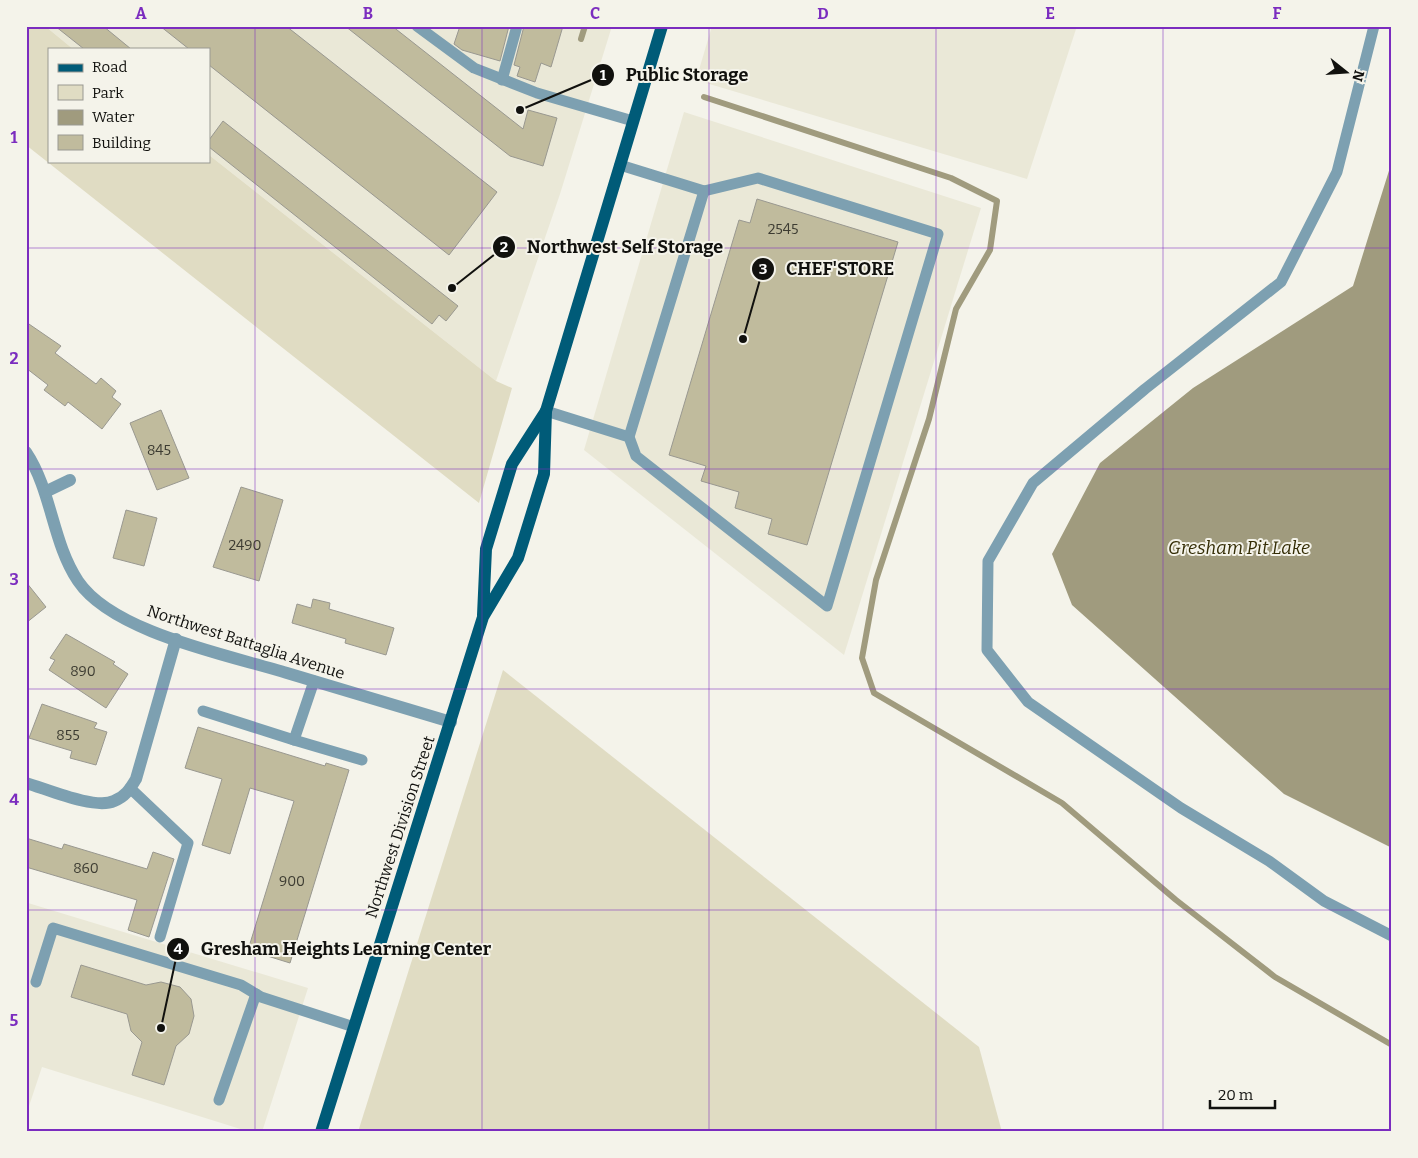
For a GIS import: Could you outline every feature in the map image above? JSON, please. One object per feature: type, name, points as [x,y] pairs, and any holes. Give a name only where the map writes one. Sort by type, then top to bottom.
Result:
[{"type":"main road","name":"Northwest Division Street","points":[[320,1132],[483,617],[518,558],[544,474],[546,411],[662,26]]},
{"type":"main road","name":"Northwest Division Street","points":[[483,617],[486,548],[512,464],[546,411]]},
{"type":"street","name":"Northwest Battaglia Avenue","points":[[26,452],[45,492],[63,554],[79,583],[117,615],[176,640],[451,722]]},
{"type":"street","points":[[45,492],[70,480]]},
{"type":"street","points":[[26,783],[103,804],[114,802],[126,794],[136,779],[176,640]]},
{"type":"lane","points":[[417,26],[474,68],[537,93],[633,121]]},
{"type":"lane","points":[[502,80],[517,26]]},
{"type":"lane","points":[[1374,26],[1337,172],[1281,282],[1145,389],[1033,483],[988,561],[987,650],[1028,702],[1181,808],[1269,861],[1324,901],[1392,936]]},
{"type":"lane","points":[[620,165],[704,191],[758,178],[938,234],[827,606],[636,456],[629,437],[704,191]]},
{"type":"lane","points":[[546,411],[629,437]]},
{"type":"lane","points":[[294,740],[314,680]]},
{"type":"lane","points":[[202,711],[362,760]]},
{"type":"lane","points":[[130,788],[188,843],[160,938]]},
{"type":"lane","points":[[36,982],[53,928],[241,984],[256,994],[354,1027]]},
{"type":"lane","points":[[219,1100],[256,994]]},
{"type":"shaded area","points":[[45,26],[612,26],[560,194],[496,381],[210,156],[210,48],[72,48]]},
{"type":"shaded area","points":[[712,26],[1077,26],[1027,179],[696,80]]},
{"type":"shaded area","points":[[684,112],[981,208],[844,655],[584,450]]},
{"type":"shaded area","points":[[28,903],[308,988],[262,1132],[250,1132],[42,1067],[26,1115],[26,909]]},
{"type":"green space","points":[[26,26],[45,26],[72,48],[48,48],[48,162],[210,162],[210,156],[496,381],[512,388],[479,503],[26,145]]},
{"type":"green space","points":[[503,670],[979,1047],[1002,1132],[358,1132]]},
{"type":"water","name":"Gresham Pit Lake","points":[[1392,161],[1392,848],[1284,794],[1072,605],[1052,554],[1100,463],[1193,388],[1353,286]]},
{"type":"building","points":[[55,26],[103,26],[130,48],[83,48]]},
{"type":"building","points":[[160,26],[286,26],[497,192],[449,255],[210,66],[210,48],[188,48]]},
{"type":"building","points":[[345,26],[392,26],[523,129],[528,110],[557,118],[543,166],[510,156]]},
{"type":"building","points":[[460,26],[509,26],[500,61],[462,50],[454,44]]},
{"type":"building","points":[[524,26],[563,26],[551,67],[541,63],[535,82],[517,76],[520,67],[514,65]]},
{"type":"building","points":[[223,121],[458,306],[446,321],[439,315],[432,324],[210,148],[210,139]]},
{"type":"building","points":[[757,199],[898,242],[807,545],[768,534],[772,519],[735,508],[739,492],[701,481],[706,466],[669,455],[739,220],[750,223]]},
{"type":"building","points":[[26,322],[61,346],[55,353],[96,384],[101,378],[116,391],[112,397],[121,404],[102,429],[68,402],[65,406],[44,390],[48,385],[26,368]]},
{"type":"building","points":[[161,410],[189,478],[157,490],[130,423]]},
{"type":"building","points":[[241,487],[283,500],[259,581],[213,567]]},
{"type":"building","points":[[126,510],[157,518],[144,566],[113,558]]},
{"type":"building","points":[[26,582],[46,607],[26,623]]},
{"type":"building","points":[[313,599],[330,603],[329,609],[394,628],[386,655],[345,643],[346,639],[292,623],[297,604],[311,608]]},
{"type":"building","points":[[66,634],[115,662],[113,664],[128,674],[106,708],[49,670],[55,660],[50,658]]},
{"type":"building","points":[[42,704],[97,723],[94,728],[107,732],[96,765],[70,758],[72,751],[29,738]]},
{"type":"building","points":[[198,727],[325,766],[326,763],[349,770],[290,963],[248,950],[294,801],[250,788],[230,854],[202,845],[222,779],[185,768]]},
{"type":"building","points":[[26,838],[62,849],[64,844],[147,869],[153,852],[174,859],[149,937],[128,930],[137,900],[26,867]]},
{"type":"building","points":[[81,965],[146,985],[161,982],[180,987],[191,999],[194,1016],[189,1034],[176,1046],[164,1085],[132,1075],[142,1042],[131,1031],[127,1014],[71,997]]},
{"type":"waterway","points":[[581,39],[585,26]]},
{"type":"waterway","points":[[704,97],[951,178],[997,201],[990,250],[956,309],[929,419],[876,580],[862,658],[874,693],[1062,803],[1176,900],[1275,977],[1392,1045]]},
{"type":"place","name":"Public Storage","points":[[520,110]]},
{"type":"place","name":"Northwest Self Storage","points":[[452,288]]},
{"type":"place","name":"CHEF'STORE","points":[[743,339]]},
{"type":"place","name":"Gresham Heights Learning Center","points":[[161,1028]]}]
